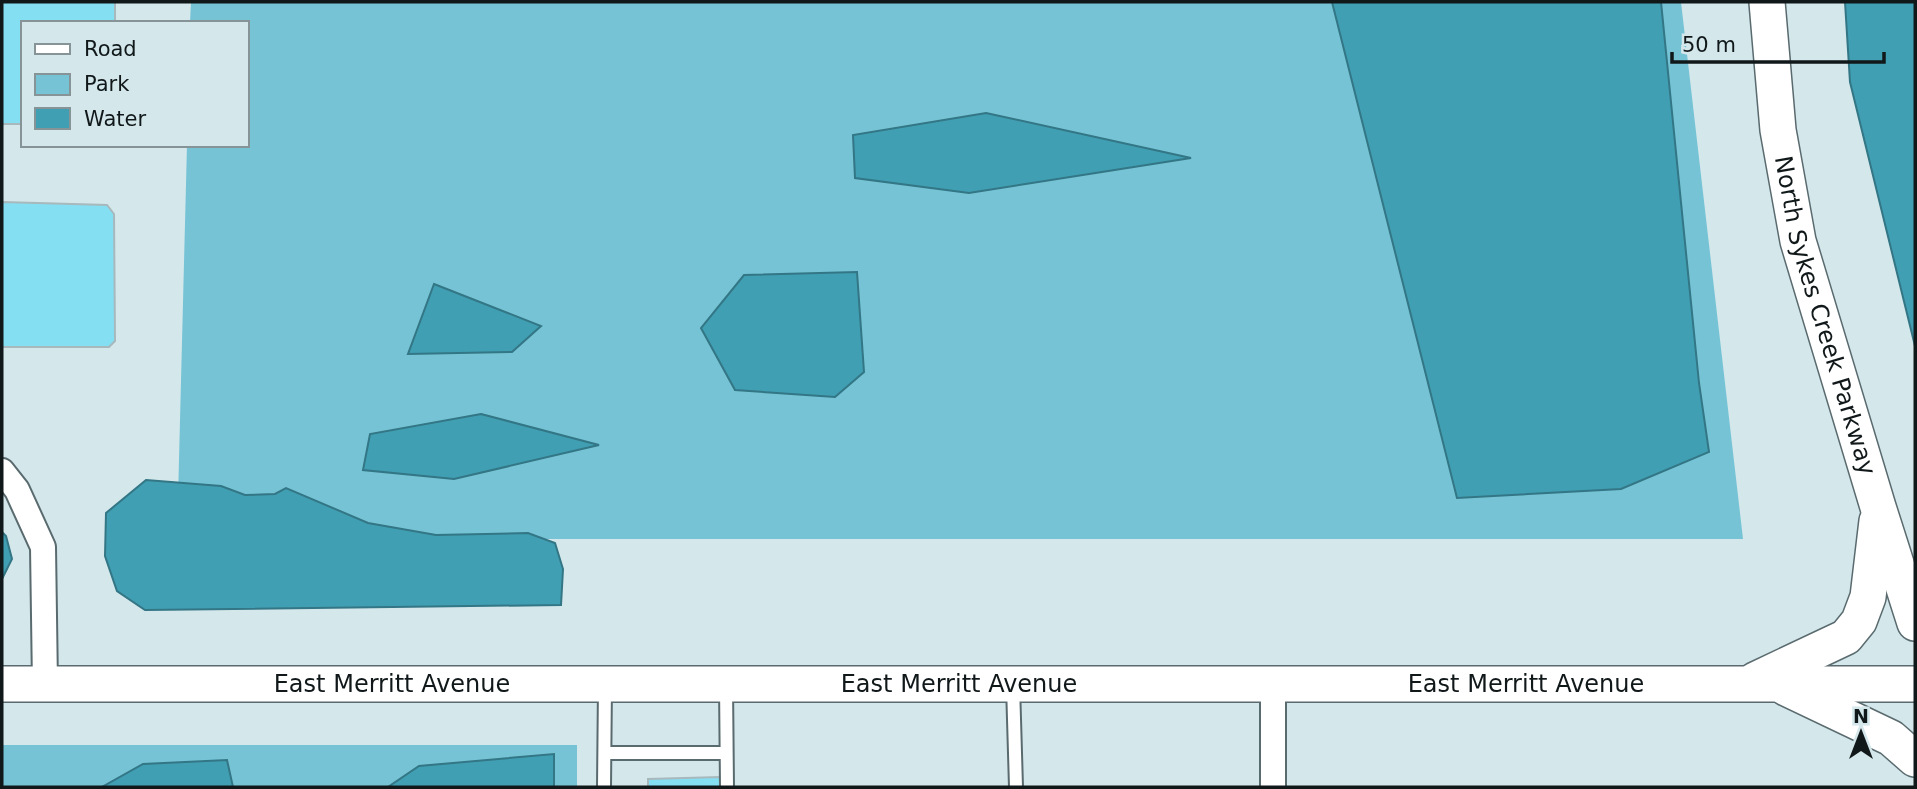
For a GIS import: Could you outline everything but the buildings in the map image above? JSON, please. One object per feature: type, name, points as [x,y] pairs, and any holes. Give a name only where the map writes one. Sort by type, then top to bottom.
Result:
[{"type":"street","name":"North Sykes Creek Parkway","points":[[1767,2],[1778,130],[1798,240],[1915,624]]},
{"type":"street","points":[[2,471],[17,490],[43,547],[45,685]]},
{"type":"street","points":[[1762,684],[1846,637],[1858,621],[1868,597],[1878,507]]},
{"type":"street","name":"East Merritt Avenue","points":[[2,684],[1915,684]]},
{"type":"street","points":[[1762,684],[1891,737],[1915,759]]},
{"type":"street","points":[[1273,685],[1273,787]]},
{"type":"lane","points":[[604,787],[605,685]]},
{"type":"lane","points":[[726,685],[727,787]]},
{"type":"lane","points":[[1013,685],[1016,787]]},
{"type":"lane","points":[[605,753],[726,753]]},
{"type":"green space","points":[[191,2],[1681,2],[1743,539],[177,539],[187,147],[248,147],[248,21],[190,21]]},
{"type":"green space","points":[[2,745],[577,745],[577,787],[2,787]]},
{"type":"water","points":[[1332,2],[1661,2],[1699,383],[1709,452],[1621,489],[1457,498]]},
{"type":"water","points":[[1845,2],[1915,2],[1915,346],[1850,82]]},
{"type":"water","points":[[986,113],[1191,158],[969,193],[855,178],[853,135]]},
{"type":"water","points":[[857,272],[864,372],[835,397],[735,390],[701,328],[744,275]]},
{"type":"water","points":[[434,284],[541,326],[512,352],[408,354]]},
{"type":"water","points":[[481,414],[599,445],[454,479],[363,470],[370,434]]},
{"type":"water","points":[[146,480],[221,486],[245,495],[275,494],[286,488],[368,523],[436,535],[528,533],[555,543],[563,569],[561,605],[145,610],[117,591],[105,556],[106,513]]},
{"type":"water","points":[[2,532],[6,536],[12,559],[2,579]]},
{"type":"water","points":[[554,754],[554,787],[388,787],[419,766]]},
{"type":"water","points":[[227,760],[233,787],[102,787],[143,764]]}]
